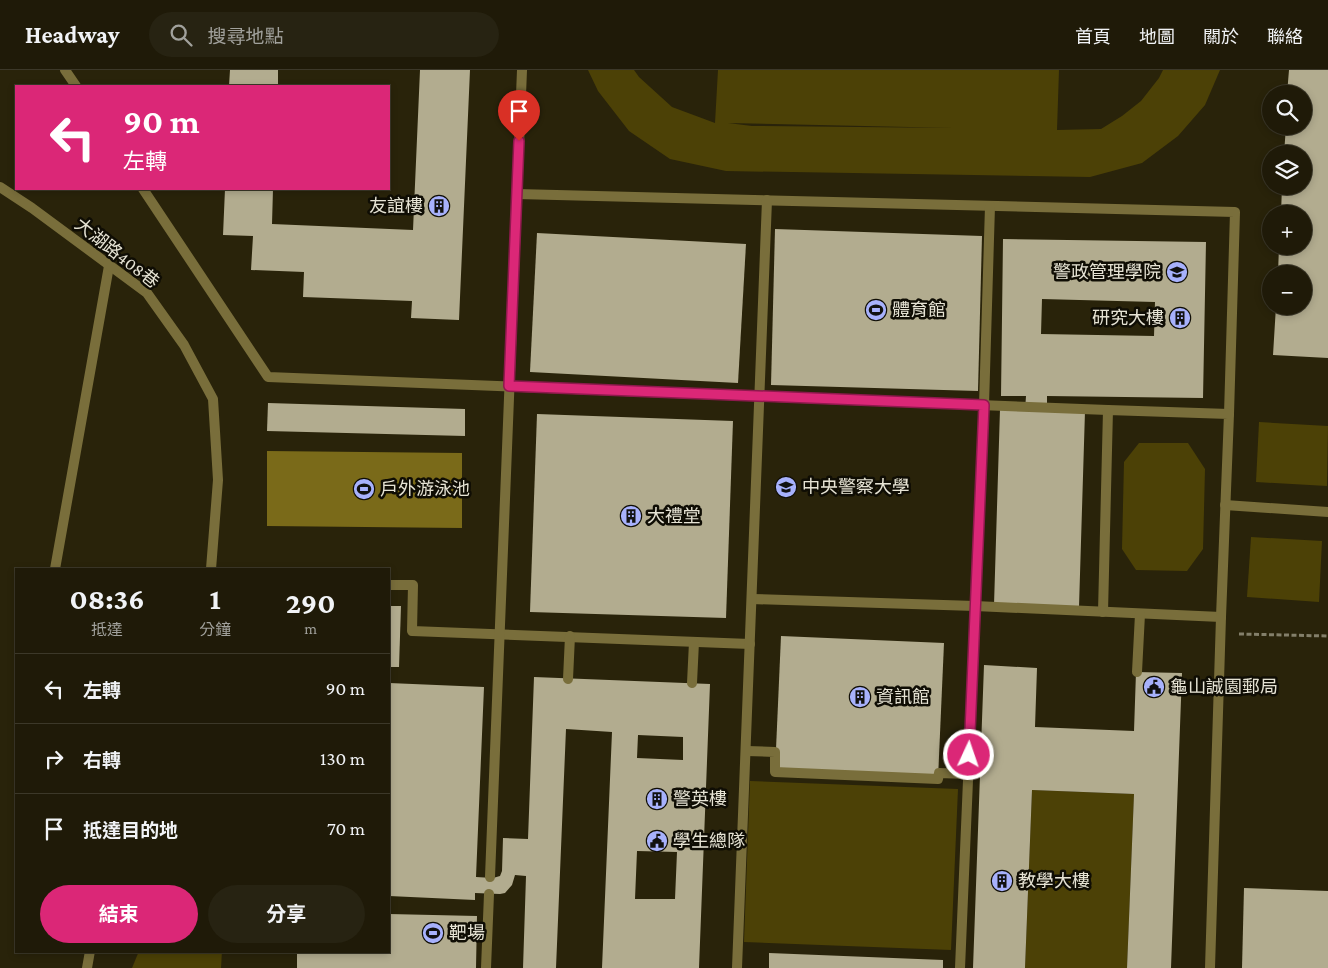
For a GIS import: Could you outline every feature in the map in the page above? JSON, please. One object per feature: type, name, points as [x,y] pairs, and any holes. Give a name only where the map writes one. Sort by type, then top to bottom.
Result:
[{"type":"street","points":[[65,70],[75,85]]},
{"type":"street","points":[[490,877],[522,70]]},
{"type":"street","name":"大湖路408巷","points":[[0,187],[32,208],[148,293],[184,345],[212,399],[218,480],[211,568]]},
{"type":"street","points":[[144,190],[268,377],[1229,414]]},
{"type":"street","points":[[517,194],[1235,212],[1210,968]]},
{"type":"street","points":[[737,968],[767,200]]},
{"type":"street","points":[[960,968],[984,405],[990,206]]},
{"type":"street","points":[[55,568],[109,266]]},
{"type":"street","points":[[1103,612],[1108,410]]},
{"type":"street","points":[[1226,505],[1328,512]]},
{"type":"street","points":[[390,585],[413,586],[412,631],[750,644]]},
{"type":"street","points":[[752,599],[975,606],[1221,617]]},
{"type":"street","points":[[1137,672],[1140,614]]},
{"type":"street","points":[[568,679],[570,636]]},
{"type":"street","points":[[692,684],[694,642]]},
{"type":"street","points":[[746,750],[775,752],[774,772],[938,779],[939,773],[968,774]]},
{"type":"street","points":[[486,968],[489,894]]},
{"type":"street","points":[[87,968],[90,953]]},
{"type":"path","points":[[1220,634],[1328,636]]},
{"type":"shaded area","points":[[588,70],[634,70],[639,77],[672,107],[715,123],[718,70],[1059,70],[1057,130],[1101,129],[1141,101],[1163,70],[1220,70],[1205,105],[1178,136],[1142,163],[1090,177],[726,171],[670,159],[629,131],[598,91]],"holes":[[[728,123],[954,128],[752,126]]]},
{"type":"shaded area","points":[[1259,422],[1328,426],[1327,486],[1256,482]]},
{"type":"shaded area","points":[[1139,443],[1188,443],[1205,469],[1203,549],[1187,571],[1136,570],[1122,549],[1124,462]]},
{"type":"shaded area","name":"戶外游泳池","points":[[267,451],[462,453],[462,528],[267,526]]},
{"type":"shaded area","points":[[1251,537],[1322,541],[1319,602],[1247,597]]},
{"type":"shaded area","points":[[750,781],[958,789],[951,950],[744,942]]},
{"type":"shaded area","points":[[1032,790],[1134,794],[1127,968],[1025,968]]},
{"type":"shaded area","points":[[138,953],[222,953],[221,968],[132,968]]},
{"type":"building","points":[[230,70],[278,70],[278,85],[229,85]]},
{"type":"building","name":"友誼樓","points":[[420,70],[470,70],[459,320],[411,318],[412,301],[303,297],[304,272],[251,270],[253,236],[223,235],[225,190],[273,190],[272,224],[413,230]]},
{"type":"building","points":[[1289,70],[1328,70],[1328,358],[1273,355],[1275,315],[1312,315],[1312,265],[1278,265],[1279,255],[1312,255],[1312,205],[1281,205],[1282,195],[1312,195],[1312,145],[1285,145],[1285,135],[1312,135],[1312,85],[1288,85]]},
{"type":"building","name":"體育館","points":[[775,229],[982,236],[978,391],[771,385]]},
{"type":"building","points":[[537,233],[746,244],[738,383],[530,372]]},
{"type":"building","name":"研究大樓","points":[[1003,239],[1206,242],[1203,398],[1047,396],[1047,410],[1085,411],[1079,607],[994,605],[1000,409],[1025,410],[1026,396],[1001,396]],"holes":[[[1042,299],[1155,302],[1154,336],[1041,334]]]},
{"type":"building","points":[[268,403],[465,409],[465,436],[267,431]]},
{"type":"building","name":"大禮堂","points":[[537,414],[733,421],[726,618],[530,612]]},
{"type":"building","points":[[390,606],[401,606],[399,667],[390,667]]},
{"type":"building","name":"資訊館","points":[[781,636],[944,643],[938,779],[775,772]]},
{"type":"building","name":"教學大樓","points":[[984,665],[1037,668],[1035,727],[1134,731],[1136,672],[1182,673],[1171,968],[1127,968],[1134,794],[1032,790],[1025,968],[973,968]]},
{"type":"building","name":"警英樓","points":[[534,677],[710,684],[699,968],[602,968],[612,732],[566,729],[556,968],[523,968],[526,876],[515,875],[512,885],[505,893],[475,893],[475,900],[390,896],[390,683],[484,687],[476,877],[493,878],[500,876],[502,871],[503,838],[528,839]],"holes":[[[638,735],[683,737],[683,760],[637,758]],[[637,851],[677,852],[675,899],[635,899]]]},
{"type":"building","points":[[1244,888],[1328,891],[1328,968],[1242,968]]},
{"type":"building","name":"靶場","points":[[390,914],[477,916],[476,968],[297,968],[297,953],[390,953]]},
{"type":"building","points":[[769,953],[943,960],[943,968],[769,968]]},
{"type":"place","name":"友誼樓","points":[[439,206]]},
{"type":"place","name":"警政管理學院","points":[[1177,272]]},
{"type":"place","name":"體育館","points":[[876,310]]},
{"type":"place","name":"研究大樓","points":[[1180,318]]},
{"type":"place","name":"中央警察大學","points":[[786,487]]},
{"type":"place","name":"戶外游泳池","points":[[364,489]]},
{"type":"place","name":"大禮堂","points":[[631,516]]},
{"type":"place","name":"龜山誠園郵局","points":[[1154,687]]},
{"type":"place","name":"資訊館","points":[[860,697]]},
{"type":"place","name":"警英樓","points":[[657,799]]},
{"type":"place","name":"學生總隊","points":[[657,841]]},
{"type":"place","name":"教學大樓","points":[[1002,881]]},
{"type":"place","name":"靶場","points":[[433,933]]},
{"type":"route","points":[[519,141],[509,386],[984,405],[969,755]]}]
